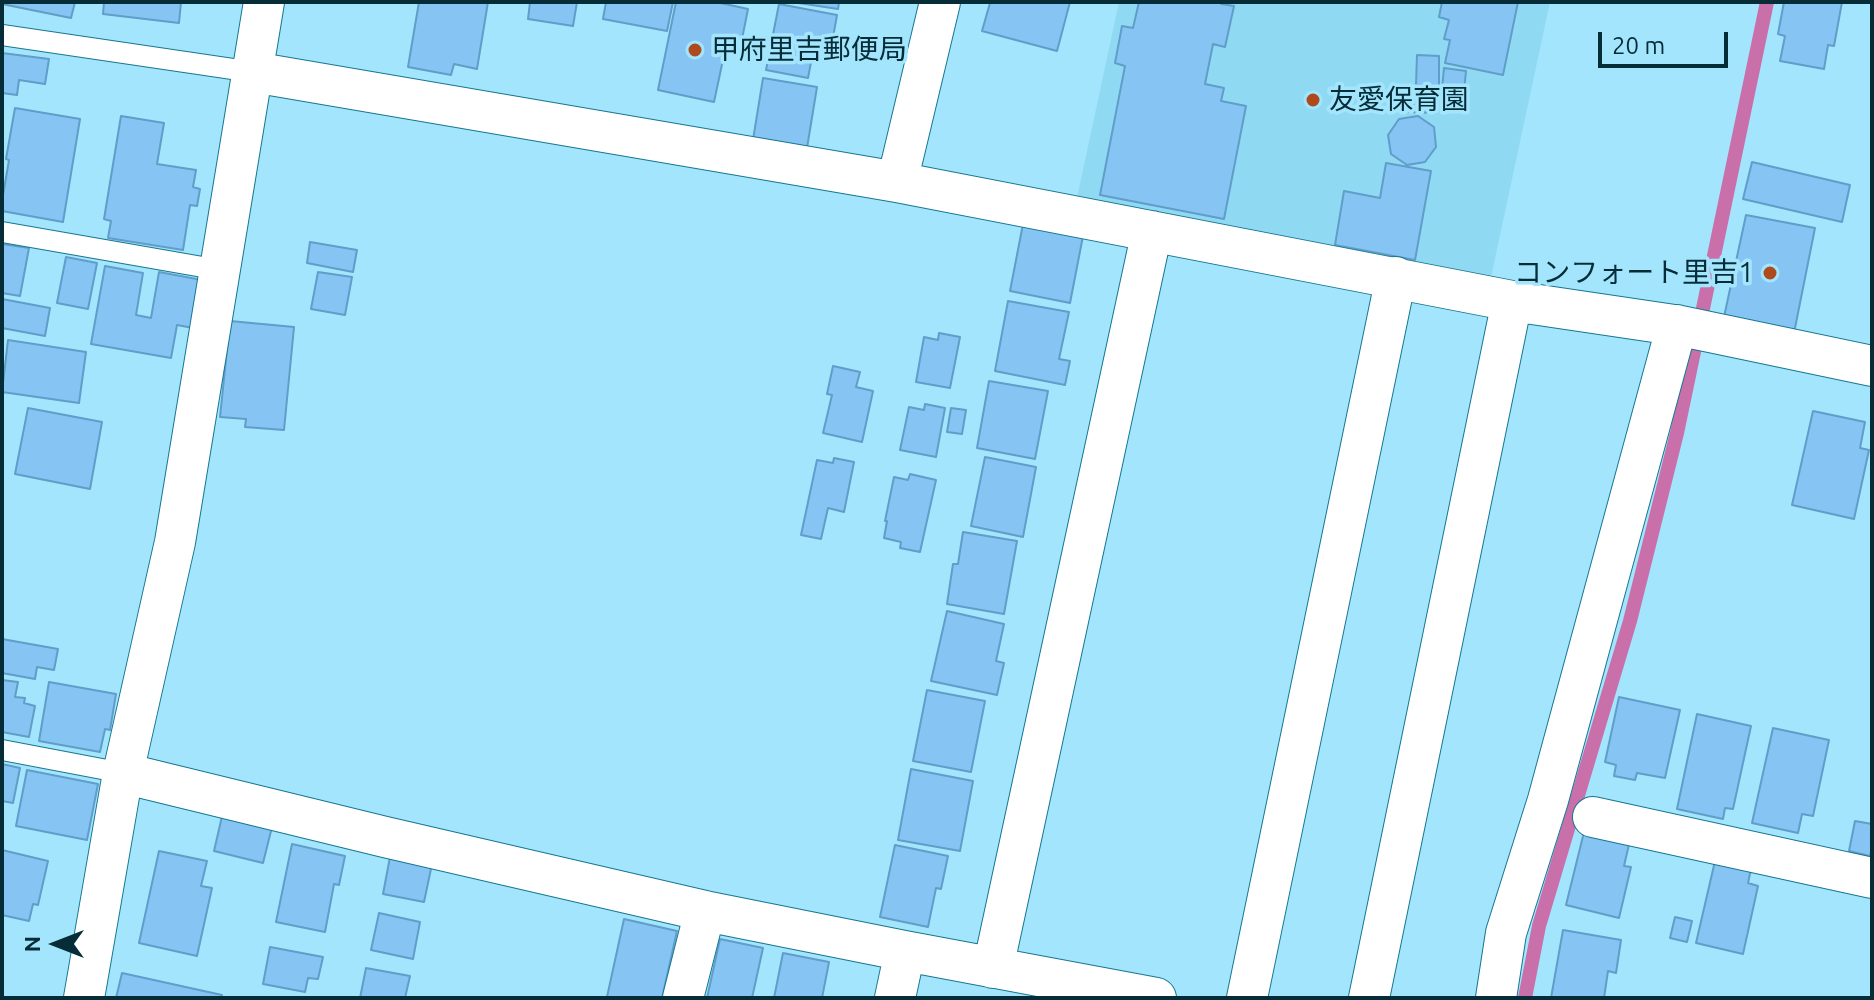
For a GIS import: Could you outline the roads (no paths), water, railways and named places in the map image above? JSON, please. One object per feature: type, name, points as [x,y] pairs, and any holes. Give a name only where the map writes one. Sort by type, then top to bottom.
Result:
[{"type":"street","points":[[84,998],[123,773],[175,542],[264,2]]},
{"type":"street","points":[[897,182],[940,2]]},
{"type":"street","points":[[253,72],[897,182],[1512,301],[1691,328],[1872,366]]},
{"type":"street","points":[[993,968],[1152,231]]},
{"type":"street","points":[[1247,998],[1396,277]]},
{"type":"street","points":[[1369,998],[1512,301]]},
{"type":"street","points":[[1496,998],[1506,933],[1691,328]]},
{"type":"street","points":[[123,773],[705,911],[1156,998]]},
{"type":"street","points":[[1593,817],[1872,878]]},
{"type":"street","points":[[683,998],[705,911]]},
{"type":"street","points":[[895,998],[905,951]]},
{"type":"lane","points":[[2,35],[253,72]]},
{"type":"lane","points":[[2,232],[220,270]]},
{"type":"lane","points":[[2,750],[123,773]]},
{"type":"waterway","points":[[1525,998],[1539,926],[1630,621],[1677,433],[1767,2]]},
{"type":"place","name":"甲府里吉郵便局","points":[[695,50]]},
{"type":"place","name":"友愛保育園","points":[[1313,100]]},
{"type":"place","name":"コンフォート里吉1","points":[[1770,273]]}]
